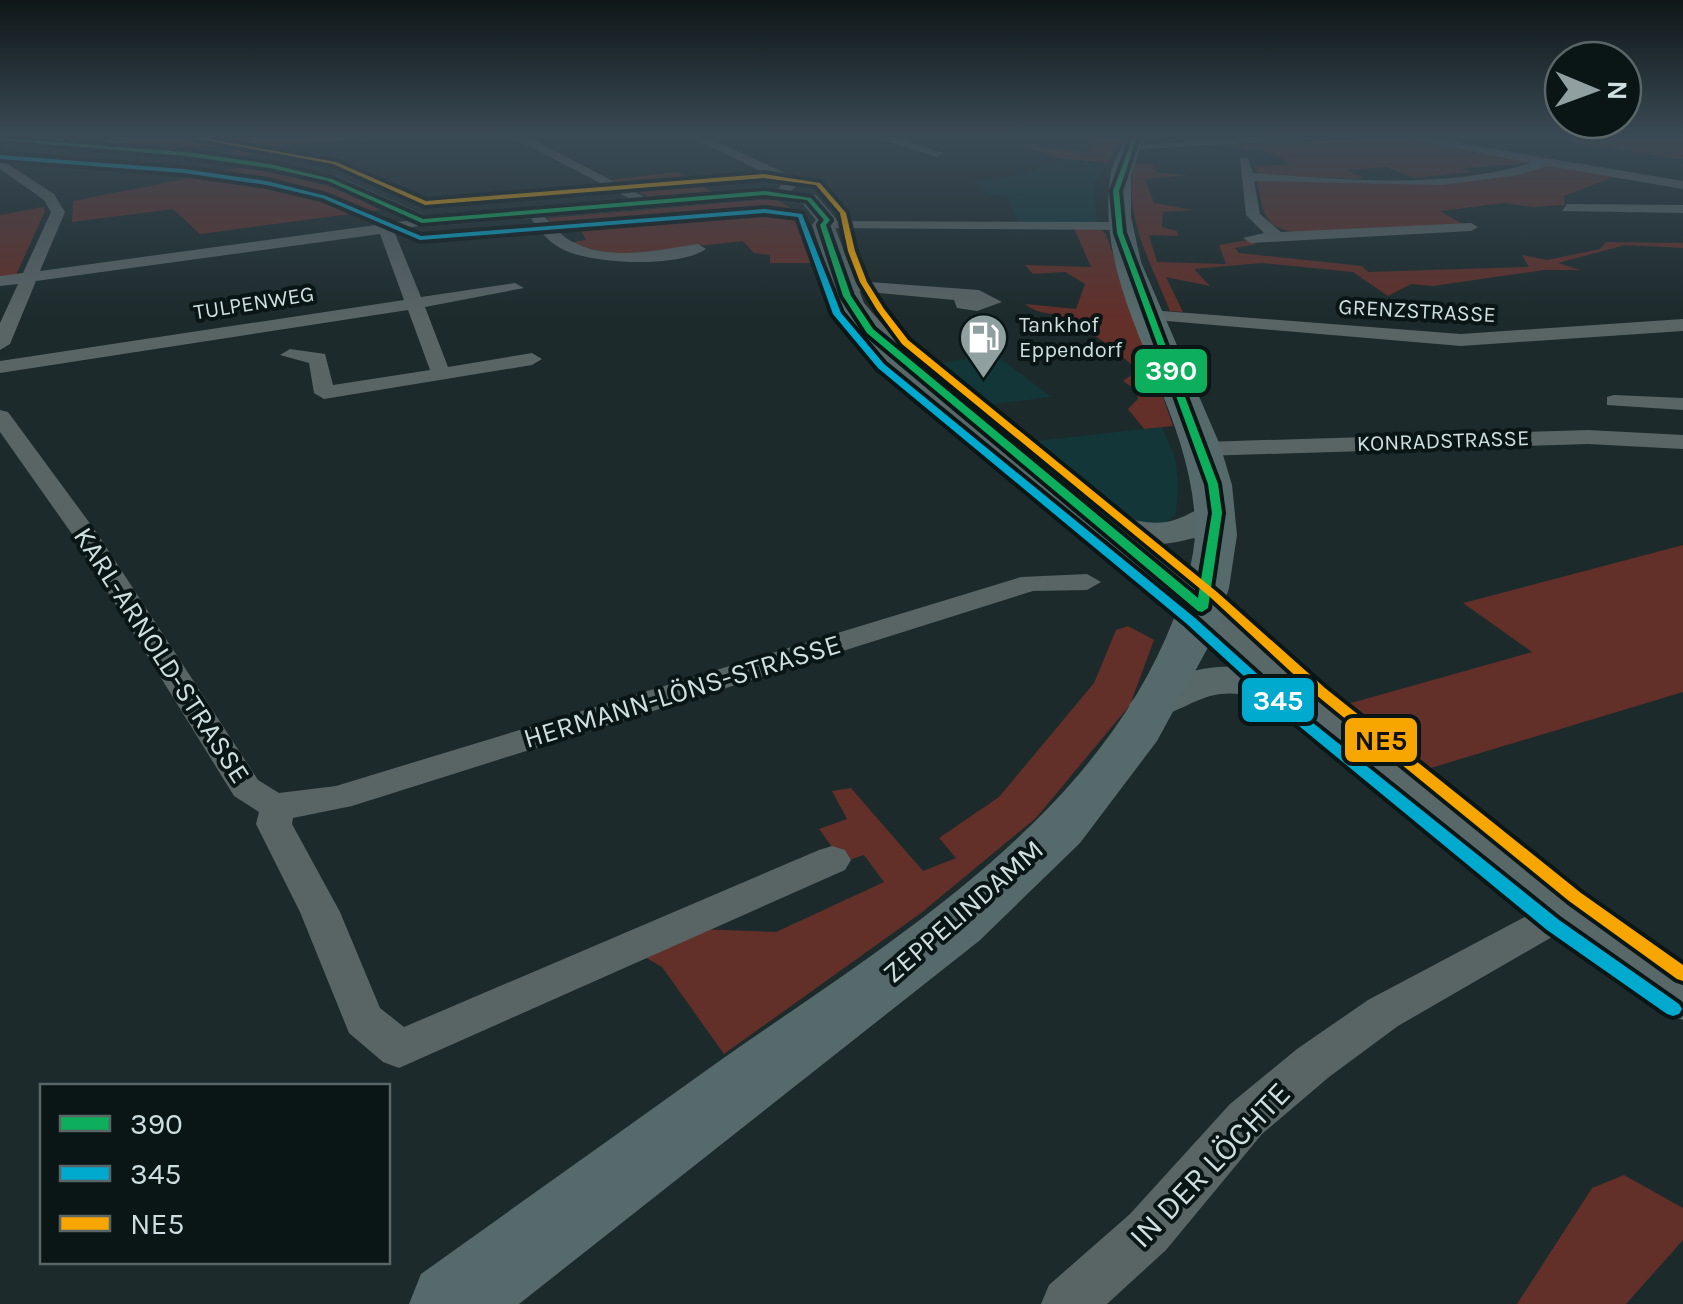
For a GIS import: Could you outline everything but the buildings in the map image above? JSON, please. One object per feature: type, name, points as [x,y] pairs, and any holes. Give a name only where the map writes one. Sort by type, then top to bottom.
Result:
[{"type":"main road","name":"ZEPPELINDAMM","points":[[452,1304],[902,967],[1026,864],[1091,790],[1152,704],[1202,608],[1217,513],[1203,448],[1118,226],[1116,198]]},
{"type":"street","points":[[0,344],[58,212],[49,198]]},
{"type":"street","points":[[375,198],[422,221]]},
{"type":"street","points":[[639,198],[649,203]]},
{"type":"street","points":[[0,281],[386,230],[422,221],[723,198]]},
{"type":"street","points":[[795,198],[814,202],[827,220],[823,225]]},
{"type":"street","points":[[1251,198],[1253,215],[1275,235]]},
{"type":"street","points":[[1566,208],[1683,209]]},
{"type":"street","points":[[536,214],[556,242],[580,252],[636,257],[698,249]]},
{"type":"street","points":[[823,225],[1118,226]]},
{"type":"street","points":[[823,225],[842,284],[858,316],[888,349],[1202,608],[1308,704],[1564,911],[1683,995]]},
{"type":"street","points":[[1251,238],[1472,226]]},
{"type":"street","points":[[386,230],[442,376]]},
{"type":"street","points":[[842,284],[963,296]]},
{"type":"street","name":"TULPENWEG","points":[[0,367],[515,288]]},
{"type":"street","name":"GRENZSTRASSE","points":[[1150,315],[1461,340],[1683,325]]},
{"type":"street","points":[[290,355],[318,358],[324,393],[532,359]]},
{"type":"street","points":[[1614,401],[1683,404]]},
{"type":"street","name":"KARL-ARNOLD-STRASSE","points":[[0,418],[84,534],[246,788],[260,801],[278,808]]},
{"type":"street","name":"KONRADSTRASSE","points":[[1203,448],[1588,438],[1683,442]]},
{"type":"street","points":[[1091,517],[1128,532],[1154,536],[1184,532],[1217,513]]},
{"type":"street","name":"HERMANN-LÖNS-STRASSE","points":[[278,808],[340,796],[1030,583],[1087,582]]},
{"type":"street","points":[[1152,704],[1205,680],[1232,679],[1264,682],[1308,704]]},
{"type":"street","points":[[278,808],[274,824],[320,912],[364,1020],[400,1049],[832,860]]},
{"type":"street","name":"IN DER LÖCHTE","points":[[1068,1304],[1148,1232],[1246,1119],[1313,1063],[1384,1013],[1564,911]]},
{"type":"shaded area","points":[[356,198],[380,210],[200,234],[173,209],[72,222],[73,201]]},
{"type":"shaded area","points":[[1007,198],[1094,198],[1097,222],[1019,222]]},
{"type":"shaded area","points":[[1132,198],[1152,198],[1154,203],[1194,210],[1163,212],[1162,227],[1177,231],[1178,236],[1149,235],[1157,262],[1226,264],[1219,245],[1248,240],[1257,244],[1235,248],[1239,253],[1362,266],[1368,272],[1529,267],[1522,255],[1547,260],[1600,249],[1606,242],[1683,243],[1683,248],[1625,245],[1558,263],[1580,270],[1544,270],[1433,286],[1411,284],[1388,296],[1353,272],[1262,263],[1194,269],[1210,286],[1166,277],[1183,312],[1170,311],[1147,257]]},
{"type":"shaded area","points":[[1261,198],[1564,198],[1565,205],[1532,207],[1504,203],[1440,211],[1464,225],[1300,232],[1279,228],[1263,210]]},
{"type":"shaded area","points":[[770,199],[797,214],[821,263],[770,263],[770,255],[754,253],[743,241],[616,255],[567,243],[586,240],[579,226],[556,229],[548,218]]},
{"type":"shaded area","points":[[43,207],[45,211],[16,275],[0,277],[0,215]]},
{"type":"shaded area","points":[[1074,228],[1099,228],[1106,234],[1173,426],[1144,429],[1128,409],[1138,399],[1136,390],[1123,381],[1138,370],[1122,356],[1069,319],[1025,304],[1076,309],[1085,284],[1065,272],[1033,274],[1025,265],[1091,267]]},
{"type":"shaded area","points":[[995,354],[1051,397],[985,405],[935,364]]},
{"type":"shaded area","points":[[1162,427],[1175,457],[1178,484],[1176,514],[1164,524],[1131,523],[1028,442]]},
{"type":"shaded area","points":[[1683,545],[1683,692],[1424,770],[1344,705],[1532,652],[1463,603]]},
{"type":"shaded area","points":[[1128,626],[1154,640],[1130,705],[1036,818],[921,913],[724,1054],[662,967],[638,953],[700,929],[776,932],[884,882],[864,855],[843,862],[819,829],[847,819],[832,791],[851,788],[923,871],[956,858],[939,838],[999,797],[1094,683],[1116,630]]},
{"type":"shaded area","points":[[1624,1175],[1683,1208],[1683,1240],[1626,1304],[1517,1304],[1592,1188]]},
{"type":"transit line","name":"345","points":[[326,198],[420,238],[765,211],[800,215],[837,314],[881,366],[1191,621],[1298,718],[1553,925],[1673,1009]]},
{"type":"transit line","name":"390","points":[[370,198],[422,221],[706,198]]},
{"type":"transit line","name":"NE5","points":[[413,198],[425,203],[490,198]]},
{"type":"transit line","name":"390","points":[[801,198],[809,199],[827,220],[823,225],[847,296],[870,331],[1202,608]]},
{"type":"transit line","name":"NE5","points":[[830,198],[843,213],[864,282],[905,342],[1213,594],[1320,691],[1575,897],[1683,974]]},
{"type":"transit line","name":"390","points":[[1117,198],[1120,233],[1213,484],[1217,513],[1202,608]]},
{"type":"place","name":"Tankhof Eppendorf","points":[[984,380]]}]
